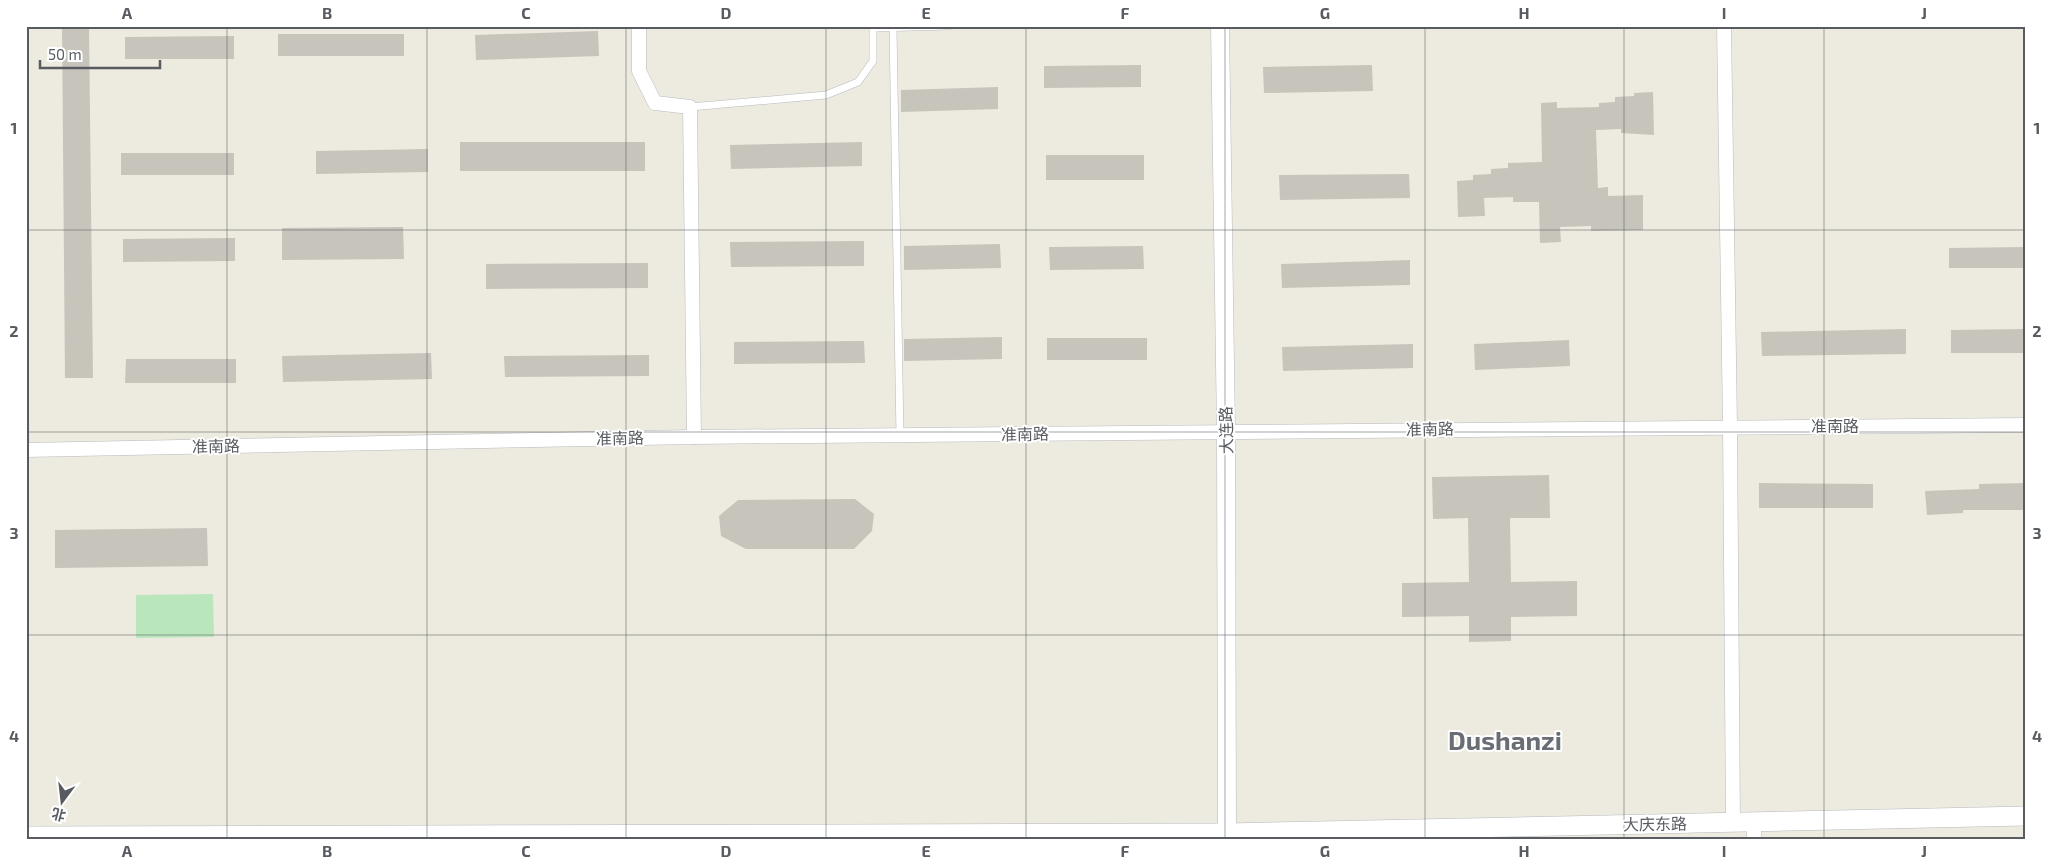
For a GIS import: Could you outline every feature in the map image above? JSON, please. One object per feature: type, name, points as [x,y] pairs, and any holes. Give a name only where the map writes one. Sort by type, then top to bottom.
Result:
[{"type":"main road","name":"大庆东路","points":[[26,836],[1227,833],[1733,822],[1754,830],[2025,816]]},
{"type":"street","points":[[640,26],[639,71],[655,103],[690,107],[694,437]]},
{"type":"street","name":"大连路","points":[[1220,26],[1226,431],[1227,833]]},
{"type":"street","points":[[1724,26],[1733,822]]},
{"type":"street","name":"准南路","points":[[26,450],[694,437],[1730,426],[2025,425]]},
{"type":"lane","points":[[690,107],[826,95],[858,82],[873,61],[873,28],[949,26]]},
{"type":"lane","points":[[893,28],[900,436]]},
{"type":"green space","points":[[213,594],[214,637],[136,638],[136,595]]},
{"type":"building","points":[[62,26],[89,26],[93,378],[65,378]]},
{"type":"building","points":[[598,31],[599,56],[476,60],[475,35]]},
{"type":"building","points":[[278,34],[404,34],[404,56],[278,56]]},
{"type":"building","points":[[234,36],[234,59],[125,59],[125,37]]},
{"type":"building","points":[[1141,65],[1141,87],[1044,88],[1044,66]]},
{"type":"building","points":[[1372,65],[1373,91],[1264,93],[1263,67]]},
{"type":"building","points":[[998,87],[998,109],[901,112],[901,90]]},
{"type":"building","points":[[1653,92],[1654,135],[1621,133],[1621,129],[1596,130],[1598,188],[1608,187],[1608,196],[1643,195],[1643,230],[1591,231],[1591,226],[1560,227],[1561,242],[1540,243],[1539,202],[1513,202],[1513,197],[1484,198],[1485,216],[1458,217],[1457,181],[1473,180],[1473,175],[1491,174],[1491,169],[1508,168],[1508,163],[1542,162],[1541,103],[1557,102],[1557,108],[1599,107],[1599,103],[1615,102],[1615,97]]},
{"type":"building","points":[[460,142],[645,142],[645,171],[460,171]]},
{"type":"building","points":[[862,142],[862,166],[731,169],[730,145]]},
{"type":"building","points":[[428,149],[428,172],[316,174],[316,151]]},
{"type":"building","points":[[121,153],[234,153],[234,175],[121,175]]},
{"type":"building","points":[[1046,155],[1144,155],[1144,180],[1046,180]]},
{"type":"building","points":[[1409,174],[1410,198],[1280,200],[1279,175]]},
{"type":"building","points":[[403,227],[404,259],[282,260],[282,228]]},
{"type":"building","points":[[235,238],[235,261],[123,262],[123,239]]},
{"type":"building","points":[[864,241],[864,266],[731,267],[730,242]]},
{"type":"building","points":[[1000,244],[1001,268],[904,270],[904,246]]},
{"type":"building","points":[[1143,246],[1144,269],[1050,270],[1049,247]]},
{"type":"building","points":[[2025,247],[2025,268],[1949,268],[1949,248]]},
{"type":"building","points":[[1410,260],[1410,285],[1282,288],[1281,264]]},
{"type":"building","points":[[648,263],[648,288],[486,289],[486,264]]},
{"type":"building","points":[[1906,329],[1906,354],[1762,356],[1761,332]]},
{"type":"building","points":[[2025,329],[2025,353],[1951,353],[1951,330]]},
{"type":"building","points":[[1002,337],[1002,359],[904,361],[904,339]]},
{"type":"building","points":[[1047,338],[1147,338],[1147,360],[1047,360]]},
{"type":"building","points":[[1569,340],[1570,366],[1475,370],[1474,344]]},
{"type":"building","points":[[864,341],[865,363],[734,364],[734,342]]},
{"type":"building","points":[[1413,344],[1413,368],[1283,371],[1282,347]]},
{"type":"building","points":[[431,353],[432,379],[283,382],[282,356]]},
{"type":"building","points":[[649,355],[649,376],[505,377],[504,356]]},
{"type":"building","points":[[126,359],[236,359],[236,383],[125,383]]},
{"type":"building","points":[[1549,475],[1550,518],[1510,518],[1511,582],[1577,581],[1577,616],[1511,617],[1511,641],[1469,642],[1469,616],[1402,617],[1402,583],[1469,582],[1468,518],[1433,519],[1432,477]]},
{"type":"building","points":[[1759,483],[1873,484],[1873,508],[1759,508]]},
{"type":"building","points":[[2025,483],[2025,510],[1963,510],[1963,513],[1927,515],[1925,491],[1979,489],[1979,484]]},
{"type":"building","points":[[855,499],[874,514],[872,531],[854,549],[746,549],[721,536],[719,516],[738,500]]},
{"type":"building","points":[[207,528],[208,566],[55,568],[55,530]]},
{"type":"district","name":"Dushanzi","points":[[1505,741]]}]
